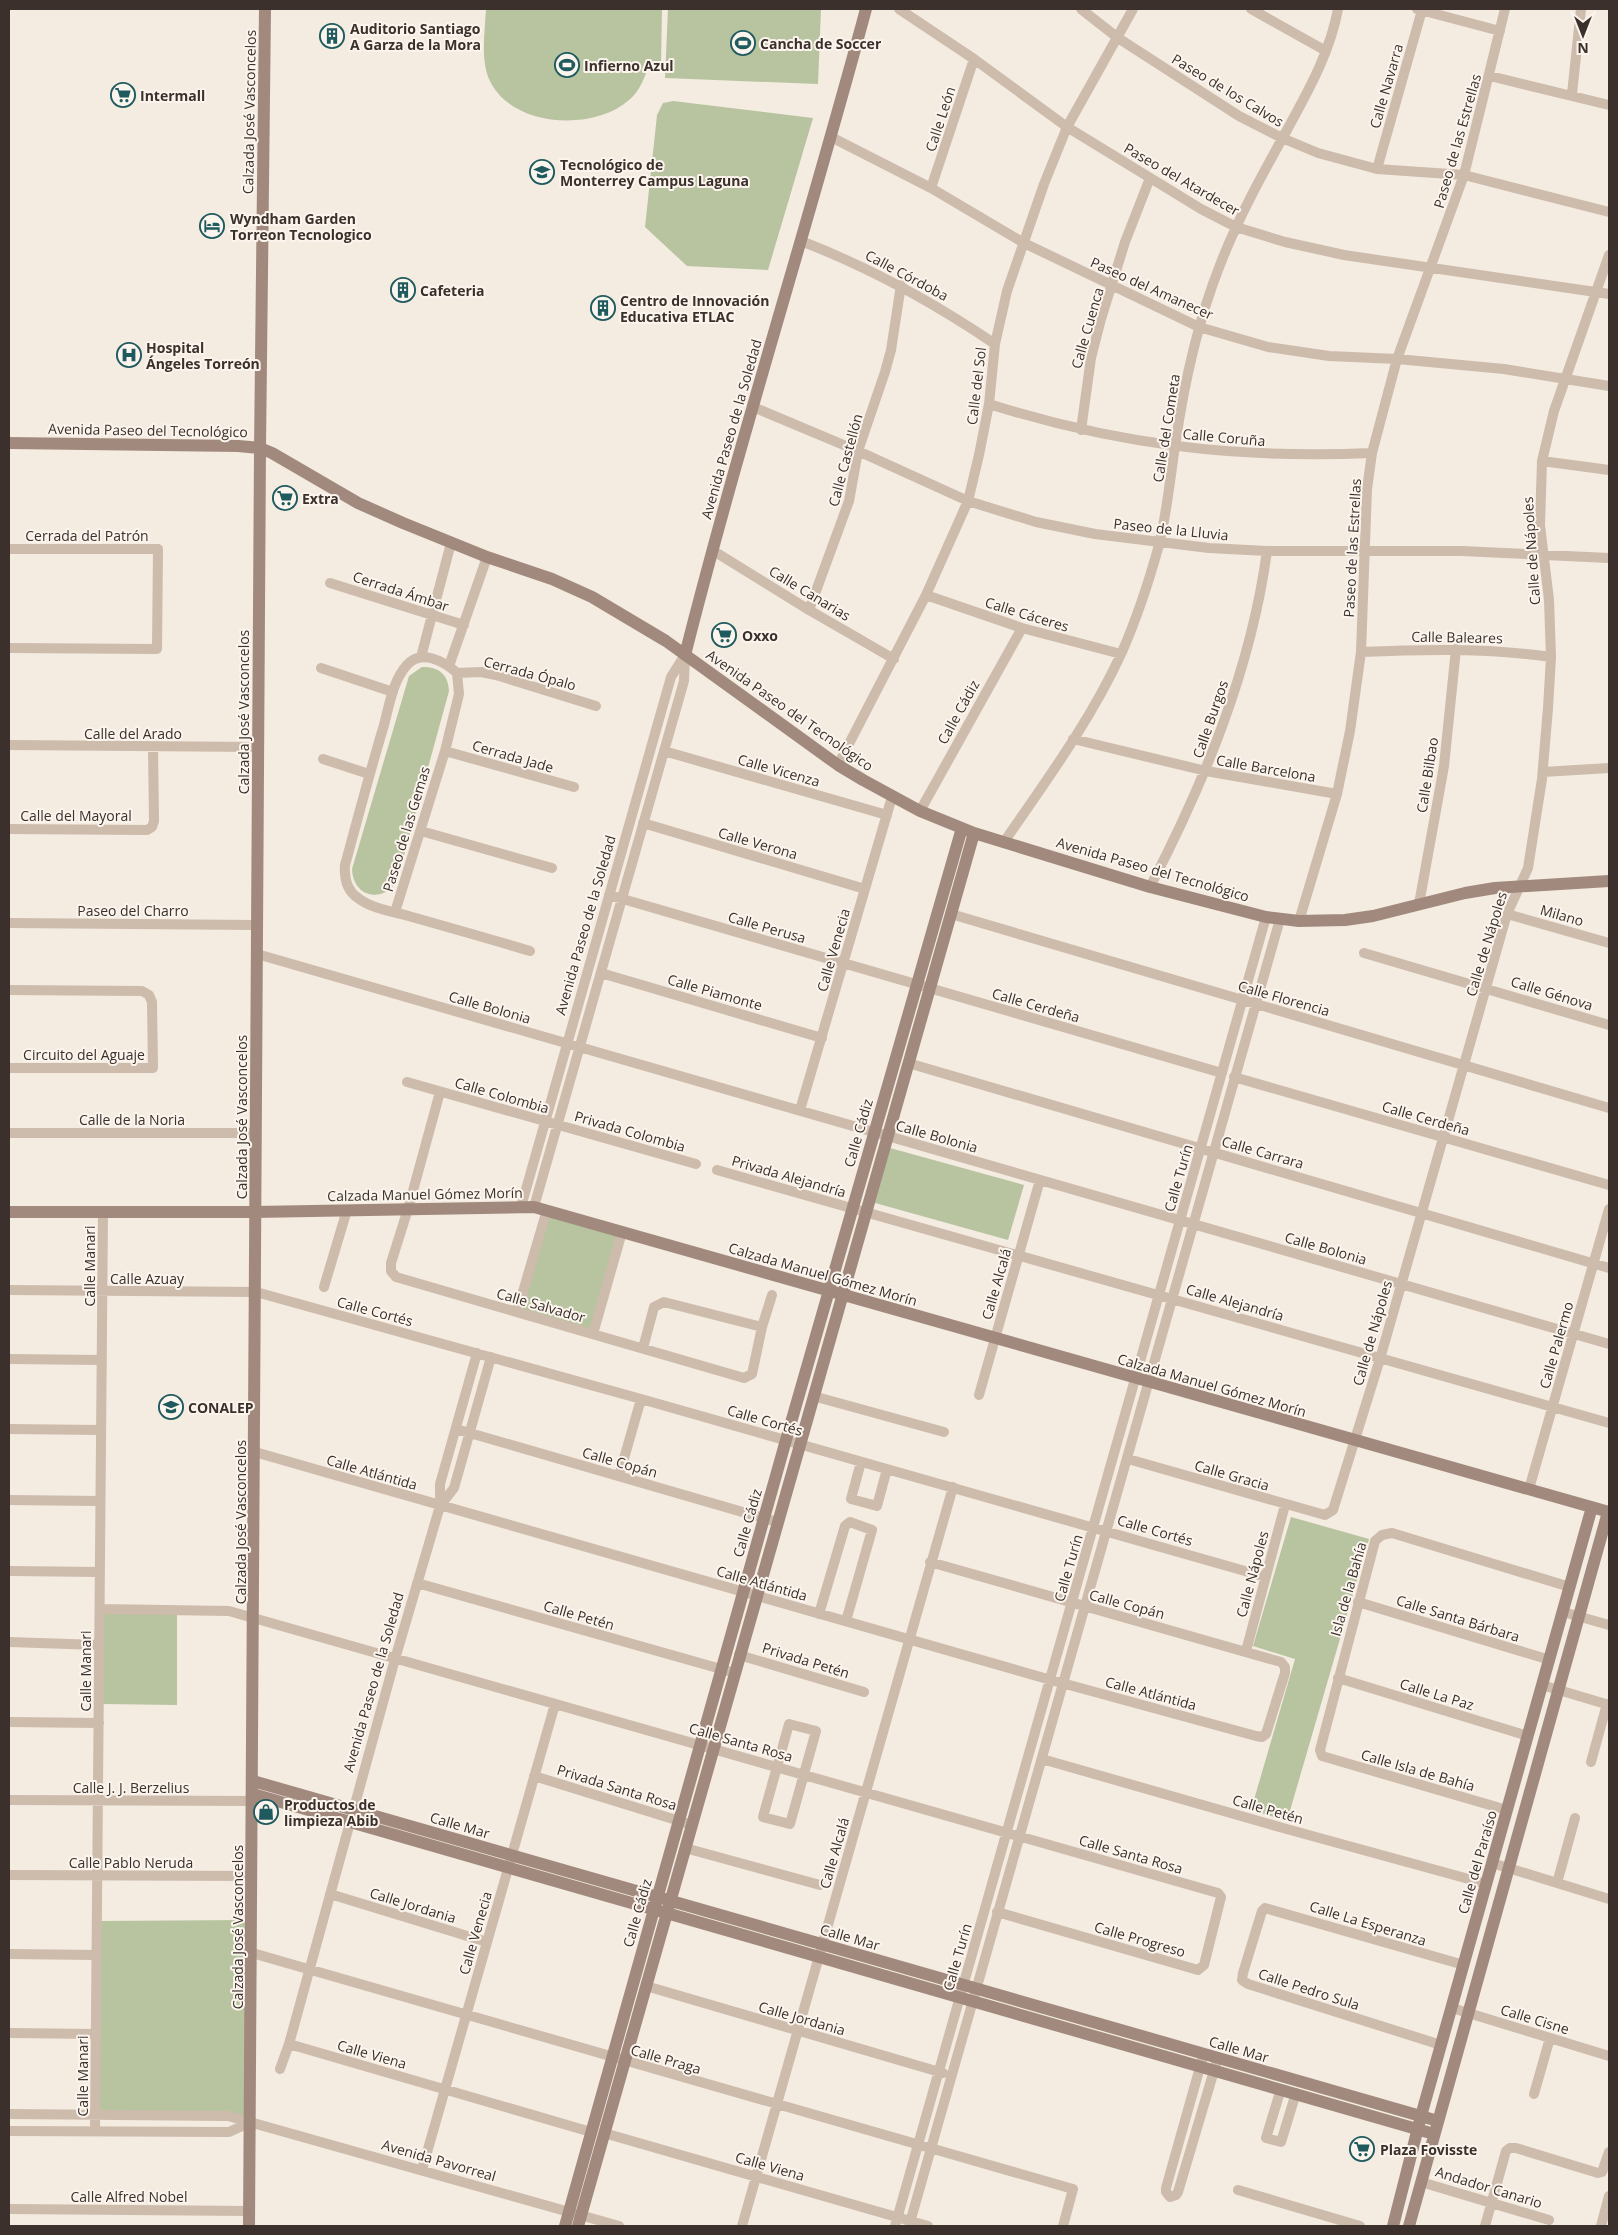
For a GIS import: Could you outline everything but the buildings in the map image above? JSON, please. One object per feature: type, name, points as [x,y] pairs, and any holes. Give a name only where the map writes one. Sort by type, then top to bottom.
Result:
[{"type":"street","name":"Calzada José Vasconcelos","points":[[249,2226],[256,1292],[255,1133],[265,9]]},
{"type":"street","name":"Avenida Paseo de la Soledad","points":[[534,1207],[684,681],[685,655],[712,550],[831,138],[866,9]]},
{"type":"street","name":"Paseo del Atardecer","points":[[899,9],[974,59],[1067,126],[1150,178],[1236,227],[1284,242],[1344,255],[1596,290],[1609,294]]},
{"type":"street","name":"Paseo de los Calvos","points":[[1080,9],[1118,38],[1239,116],[1282,138],[1318,153],[1376,170],[1464,176],[1609,212]]},
{"type":"street","name":"Calle del Sol","points":[[838,764],[926,596],[968,501],[989,404],[995,344],[1007,291],[1044,184],[1067,126],[1133,9]]},
{"type":"street","points":[[1250,9],[1326,51]]},
{"type":"street","name":"Calle del Cometa","points":[[1004,842],[1073,740],[1096,703],[1121,654],[1149,580],[1160,542],[1166,514],[1174,447],[1199,326],[1220,264],[1236,227],[1314,81],[1326,51],[1338,9]]},
{"type":"street","name":"Paseo de las Estrellas","points":[[1299,921],[1337,794],[1350,732],[1361,652],[1367,490],[1372,453],[1397,359],[1464,176],[1505,9]]},
{"type":"street","points":[[1572,94],[1581,9]]},
{"type":"street","points":[[1419,10],[1500,31]]},
{"type":"street","name":"Calle Navarra","points":[[1376,170],[1419,10]]},
{"type":"street","name":"Calle León","points":[[931,188],[974,59]]},
{"type":"street","points":[[1490,76],[1609,104]]},
{"type":"street","name":"Paseo del Amanecer","points":[[831,138],[931,188],[1024,243],[1199,326],[1268,346],[1329,356],[1397,359],[1504,369],[1609,386]]},
{"type":"street","name":"Calle Cuenca","points":[[1081,430],[1090,358],[1126,242],[1150,178]]},
{"type":"street","name":"Calle Córdoba","points":[[801,241],[901,285],[949,313],[995,344]]},
{"type":"street","name":"Calle de Nápoles","points":[[1330,1514],[1333,1510],[1380,1359],[1507,914],[1528,868],[1543,772],[1551,657],[1549,600],[1540,516],[1542,461],[1554,411],[1609,255]]},
{"type":"street","name":"Calle Castellón","points":[[809,610],[849,501],[858,451],[891,350],[901,285]]},
{"type":"street","name":"Calle Coruña","points":[[989,404],[1081,430],[1174,447],[1274,455],[1372,453]]},
{"type":"street","name":"Paseo de la Lluvia","points":[[753,407],[858,451],[968,501],[1036,522],[1095,534],[1209,548],[1267,551],[1462,551],[1609,558]]},
{"type":"street","name":"Avenida Paseo del Tecnológico","points":[[9,443],[238,446],[260,448],[282,458],[358,502],[451,543],[552,579],[592,597],[628,617],[685,655],[838,764],[920,811],[968,831],[1150,887],[1266,917],[1299,921],[1345,920],[1373,916],[1465,893],[1520,886],[1609,881]]},
{"type":"street","points":[[1542,461],[1609,470]]},
{"type":"street","points":[[451,543],[421,657],[433,658],[453,669]]},
{"type":"street","name":"Cerrada del Patrón","points":[[9,549],[158,549],[157,649],[9,648]]},
{"type":"street","name":"Calle Canarias","points":[[712,550],[809,610],[894,659]]},
{"type":"street","name":"Calle Burgos","points":[[1150,887],[1177,835],[1206,771],[1238,680],[1254,626],[1267,551]]},
{"type":"street","name":"Paseo de las Gemas","points":[[421,657],[407,664],[393,692],[345,864],[344,875],[351,891],[359,899],[395,912],[445,751],[459,694],[453,669],[464,625],[487,557]]},
{"type":"street","name":"Cerrada Ámbar","points":[[330,582],[464,625]]},
{"type":"street","name":"Calle Cáceres","points":[[926,596],[1022,628],[1121,654]]},
{"type":"street","name":"Calle Cádiz","points":[[920,811],[1022,628]]},
{"type":"street","name":"Calle Baleares","points":[[1361,652],[1456,649],[1514,652],[1551,657]]},
{"type":"street","name":"Calle Bilbao","points":[[1419,904],[1444,766],[1456,649]]},
{"type":"street","name":"Avenida Paseo de la Soledad","points":[[521,1207],[672,677],[685,655]]},
{"type":"street","points":[[321,668],[393,692]]},
{"type":"street","name":"Cerrada Ópalo","points":[[453,669],[496,675],[596,706]]},
{"type":"street","name":"Calle Barcelona","points":[[1073,740],[1206,771],[1337,794]]},
{"type":"street","name":"Calle del Arado","points":[[9,746],[258,747]]},
{"type":"street","name":"Calle del Mayoral","points":[[9,829],[147,830],[152,827],[154,820],[153,746]]},
{"type":"street","name":"Cerrada Jade","points":[[445,751],[574,787]]},
{"type":"street","name":"Calle Vicenza","points":[[664,751],[887,815]]},
{"type":"street","points":[[323,758],[369,774]]},
{"type":"street","points":[[1543,772],[1609,768]]},
{"type":"street","name":"Calle Venecia","points":[[800,1110],[892,796]]},
{"type":"street","name":"Calle Verona","points":[[643,823],[865,889]]},
{"type":"street","points":[[420,831],[552,868]]},
{"type":"street","name":"Calle Cádiz","points":[[618,2059],[646,1986],[662,1905],[685,1848],[685,1823],[713,1748],[814,1396],[951,914],[968,831]]},
{"type":"street","name":"Calle Cádiz","points":[[564,2226],[576,2218],[618,2059],[685,1823],[700,1745],[721,1669],[917,984],[968,831]]},
{"type":"street","name":"Calle Perusa","points":[[609,895],[917,984]]},
{"type":"street","points":[[395,912],[530,951]]},
{"type":"street","name":"Calle Florencia","points":[[951,914],[1609,1108]]},
{"type":"street","name":"Milano","points":[[1507,914],[1609,943]]},
{"type":"street","name":"Calle Turín","points":[[910,2224],[952,2076],[967,1993],[1008,1833],[1266,917]]},
{"type":"street","name":"Calle Turín","points":[[896,2222],[939,2072],[997,1912],[1108,1530],[1192,1223],[1280,919]]},
{"type":"street","name":"Paseo del Charro","points":[[9,923],[257,925]]},
{"type":"street","name":"Calle Génova","points":[[1364,953],[1609,1025]]},
{"type":"street","name":"Calle Bolonia","points":[[257,954],[1609,1344]]},
{"type":"street","name":"Calle Piamonte","points":[[601,973],[822,1038]]},
{"type":"street","name":"Calle Cerdeña","points":[[917,984],[1222,1073]]},
{"type":"street","name":"Circuito del Aguaje","points":[[9,990],[142,991],[149,995],[152,1002],[154,1068],[9,1068]]},
{"type":"street","name":"Calle Carrara","points":[[908,1063],[1609,1268]]},
{"type":"street","name":"Calle Cerdeña","points":[[1234,1076],[1609,1185]]},
{"type":"street","points":[[407,1082],[440,1092],[408,1209]]},
{"type":"street","name":"Calle Colombia","points":[[440,1092],[557,1125]]},
{"type":"street","name":"Privada Colombia","points":[[557,1125],[696,1164]]},
{"type":"street","name":"Calle de la Noria","points":[[9,1133],[255,1133]]},
{"type":"street","name":"Privada Alejandría","points":[[717,1170],[853,1208]]},
{"type":"street","name":"Calle Alcalá","points":[[979,1396],[1040,1180]]},
{"type":"street","name":"Calzada Manuel Gómez Morín","points":[[9,1212],[255,1212],[534,1207],[994,1340],[1609,1512]]},
{"type":"street","name":"Calle Alejandría","points":[[853,1208],[1609,1423]]},
{"type":"street","name":"Calle Salvador","points":[[408,1209],[391,1263],[391,1270],[396,1276],[744,1378],[752,1374],[762,1327]]},
{"type":"street","name":"Calle Palermo","points":[[1529,1489],[1609,1209]]},
{"type":"street","points":[[324,1287],[347,1210]]},
{"type":"street","points":[[517,1312],[547,1210]]},
{"type":"street","name":"Calle Manari","points":[[95,2131],[103,1212]]},
{"type":"street","points":[[593,1334],[622,1232]]},
{"type":"street","name":"Calle Azuay","points":[[9,1290],[256,1292]]},
{"type":"street","name":"Calle Cortés","points":[[256,1292],[1108,1530],[1266,1577]]},
{"type":"street","points":[[643,1348],[654,1307],[664,1302],[762,1327],[772,1296]]},
{"type":"street","name":"Avenida Paseo de la Soledad","points":[[280,2069],[289,2044],[395,1659],[440,1506],[440,1484],[478,1353]]},
{"type":"street","name":"Avenida Paseo de la Soledad","points":[[440,1506],[454,1488],[491,1357]]},
{"type":"street","points":[[9,1360],[102,1360]]},
{"type":"street","points":[[814,1396],[944,1432]]},
{"type":"street","points":[[619,1476],[641,1399]]},
{"type":"street","points":[[9,1429],[101,1430]]},
{"type":"street","name":"Calle Copán","points":[[456,1429],[777,1522]]},
{"type":"street","name":"Calle Atlántida","points":[[255,1452],[1064,1684],[1262,1737]]},
{"type":"street","name":"Calle Gracia","points":[[1128,1459],[1286,1505],[1325,1515],[1330,1514]]},
{"type":"street","points":[[861,1462],[851,1499],[877,1506],[887,1469]]},
{"type":"street","name":"Calle Alcalá","points":[[742,2226],[930,1562],[953,1487]]},
{"type":"street","points":[[9,1500],[100,1501]]},
{"type":"street","name":"Calle Nápoles","points":[[1246,1651],[1286,1505]]},
{"type":"street","name":"Calle del Paraíso","points":[[1393,2226],[1421,2116],[1592,1508]]},
{"type":"street","points":[[1409,2226],[1578,1616],[1609,1512]]},
{"type":"street","points":[[819,1614],[846,1523],[850,1522],[872,1530],[846,1622]]},
{"type":"street","name":"Isla de la Bahía","points":[[1322,1756],[1320,1750],[1358,1602],[1375,1540],[1382,1535],[1392,1533],[1570,1587]]},
{"type":"street","name":"Calle Copán","points":[[930,1562],[1281,1662],[1285,1667],[1285,1673],[1266,1734],[1262,1737]]},
{"type":"street","points":[[9,1572],[100,1572]]},
{"type":"street","name":"Calle Petén","points":[[417,1583],[734,1673]]},
{"type":"street","name":"Calle Santa Bárbara","points":[[1358,1602],[1550,1660]]},
{"type":"street","name":"Calle Santa Rosa","points":[[100,1609],[230,1611],[1220,1895]]},
{"type":"street","points":[[1563,1612],[1609,1626]]},
{"type":"street","points":[[9,1642],[99,1645]]},
{"type":"street","name":"Privada Petén","points":[[739,1655],[864,1692]]},
{"type":"street","name":"Calle La Paz","points":[[1338,1678],[1528,1736]]},
{"type":"street","points":[[1542,1685],[1608,1705],[1591,1762]]},
{"type":"street","name":"Calle Venecia","points":[[422,2170],[555,1704]]},
{"type":"street","points":[[9,1722],[99,1723]]},
{"type":"street","points":[[789,1724],[816,1731],[790,1824],[763,1817],[777,1767],[789,1724]]},
{"type":"street","name":"Calle Isla de Bahía","points":[[1322,1756],[1507,1810]]},
{"type":"street","name":"Calle Petén","points":[[1042,1759],[1487,1884]]},
{"type":"street","name":"Privada Santa Rosa","points":[[534,1776],[685,1823]]},
{"type":"street","name":"Calle J. J. Berzelius","points":[[9,1800],[98,1800],[253,1792]]},
{"type":"street","name":"Calle Mar","points":[[253,1792],[351,1816],[1216,2064],[1438,2121]]},
{"type":"street","points":[[1557,1883],[1575,1818]]},
{"type":"street","points":[[685,1848],[820,1885]]},
{"type":"street","points":[[1492,1863],[1609,1898]]},
{"type":"street","name":"Calle Pablo Neruda","points":[[9,1874],[252,1876]]},
{"type":"street","name":"Calle Jordania","points":[[330,1894],[487,1942]]},
{"type":"street","name":"Calle Progreso","points":[[997,1912],[1198,1970],[1204,1965],[1220,1895]]},
{"type":"street","name":"Calle La Esperanza","points":[[1265,1908],[1464,1966]]},
{"type":"street","name":"Calle Pedro Sula","points":[[1265,1908],[1262,1911],[1242,1980],[1441,2046]]},
{"type":"street","name":"Calle Praga","points":[[252,1953],[1073,2190],[1064,2226]]},
{"type":"street","points":[[9,1954],[97,1955]]},
{"type":"street","name":"Calle Jordania","points":[[646,1986],[952,2076]]},
{"type":"street","name":"Calle Cisne","points":[[1452,2008],[1609,2056]]},
{"type":"street","points":[[9,2033],[96,2034]]},
{"type":"street","points":[[1534,2094],[1550,2038]]},
{"type":"street","name":"Calle Viena","points":[[289,2044],[756,2176],[896,2222],[928,2226]]},
{"type":"street","points":[[1202,2060],[1166,2188],[1166,2192],[1170,2197],[1178,2192],[1216,2064]]},
{"type":"street","name":"Calle Mar","points":[[1216,2064],[1281,2089],[1434,2134]]},
{"type":"street","points":[[1281,2089],[1266,2138],[1281,2142],[1296,2093]]},
{"type":"street","name":"Avenida Pavorreal","points":[[9,2114],[228,2116],[422,2170],[576,2218],[619,2226]]},
{"type":"street","points":[[9,2131],[229,2132],[251,2122]]},
{"type":"street","points":[[1484,2226],[1506,2151],[1510,2148],[1516,2148],[1602,2172],[1609,2152]]},
{"type":"street","name":"Andador Canario","points":[[1421,2182],[1548,2220]]},
{"type":"street","points":[[1238,2190],[1360,2226]]},
{"type":"street","points":[[1600,2226],[1609,2196]]},
{"type":"street","name":"Calle Alfred Nobel","points":[[9,2209],[249,2211]]},
{"type":"green space","name":"Infierno Azul","points":[[486,9],[662,9],[661,63],[649,64],[644,79],[636,92],[629,100],[614,110],[595,117],[575,120],[554,120],[534,116],[516,108],[501,96],[490,81],[484,55]]},
{"type":"green space","name":"Cancha de Soccer","points":[[668,9],[821,9],[818,84],[665,78]]},
{"type":"green space","points":[[673,101],[813,118],[768,270],[687,266],[645,227],[657,115],[663,103]]},
{"type":"green space","points":[[422,667],[438,670],[447,680],[449,691],[397,881],[384,893],[369,894],[357,886],[352,869],[409,676]]},
{"type":"green space","points":[[890,1148],[1024,1185],[1008,1240],[875,1203]]},
{"type":"green space","points":[[548,1214],[619,1233],[590,1330],[520,1310]]},
{"type":"green space","points":[[1291,1517],[1369,1539],[1287,1821],[1251,1810],[1295,1659],[1253,1646]]},
{"type":"green space","points":[[104,1612],[177,1612],[177,1705],[102,1704]]},
{"type":"green space","points":[[247,1920],[249,2118],[97,2112],[100,1921]]},
{"type":"place","name":"Auditorio Santiago A Garza de la Mora","points":[[332,36]]},
{"type":"place","name":"Cancha de Soccer","points":[[743,43]]},
{"type":"place","name":"Infierno Azul","points":[[567,65]]},
{"type":"place","name":"Intermall","points":[[123,95]]},
{"type":"place","name":"Tecnológico de Monterrey Campus Laguna","points":[[542,172]]},
{"type":"place","name":"Wyndham Garden Torreon Tecnologico","points":[[212,226]]},
{"type":"place","name":"Cafeteria","points":[[403,290]]},
{"type":"place","name":"Centro de Innovación Educativa ETLAC","points":[[603,308]]},
{"type":"place","name":"Hospital Ángeles Torreón","points":[[129,355]]},
{"type":"place","name":"Extra","points":[[285,498]]},
{"type":"place","name":"Oxxo","points":[[724,635]]},
{"type":"place","name":"CONALEP","points":[[171,1407]]},
{"type":"place","name":"Productos de limpieza Abib","points":[[266,1812]]},
{"type":"place","name":"Plaza Fovisste","points":[[1362,2149]]}]
